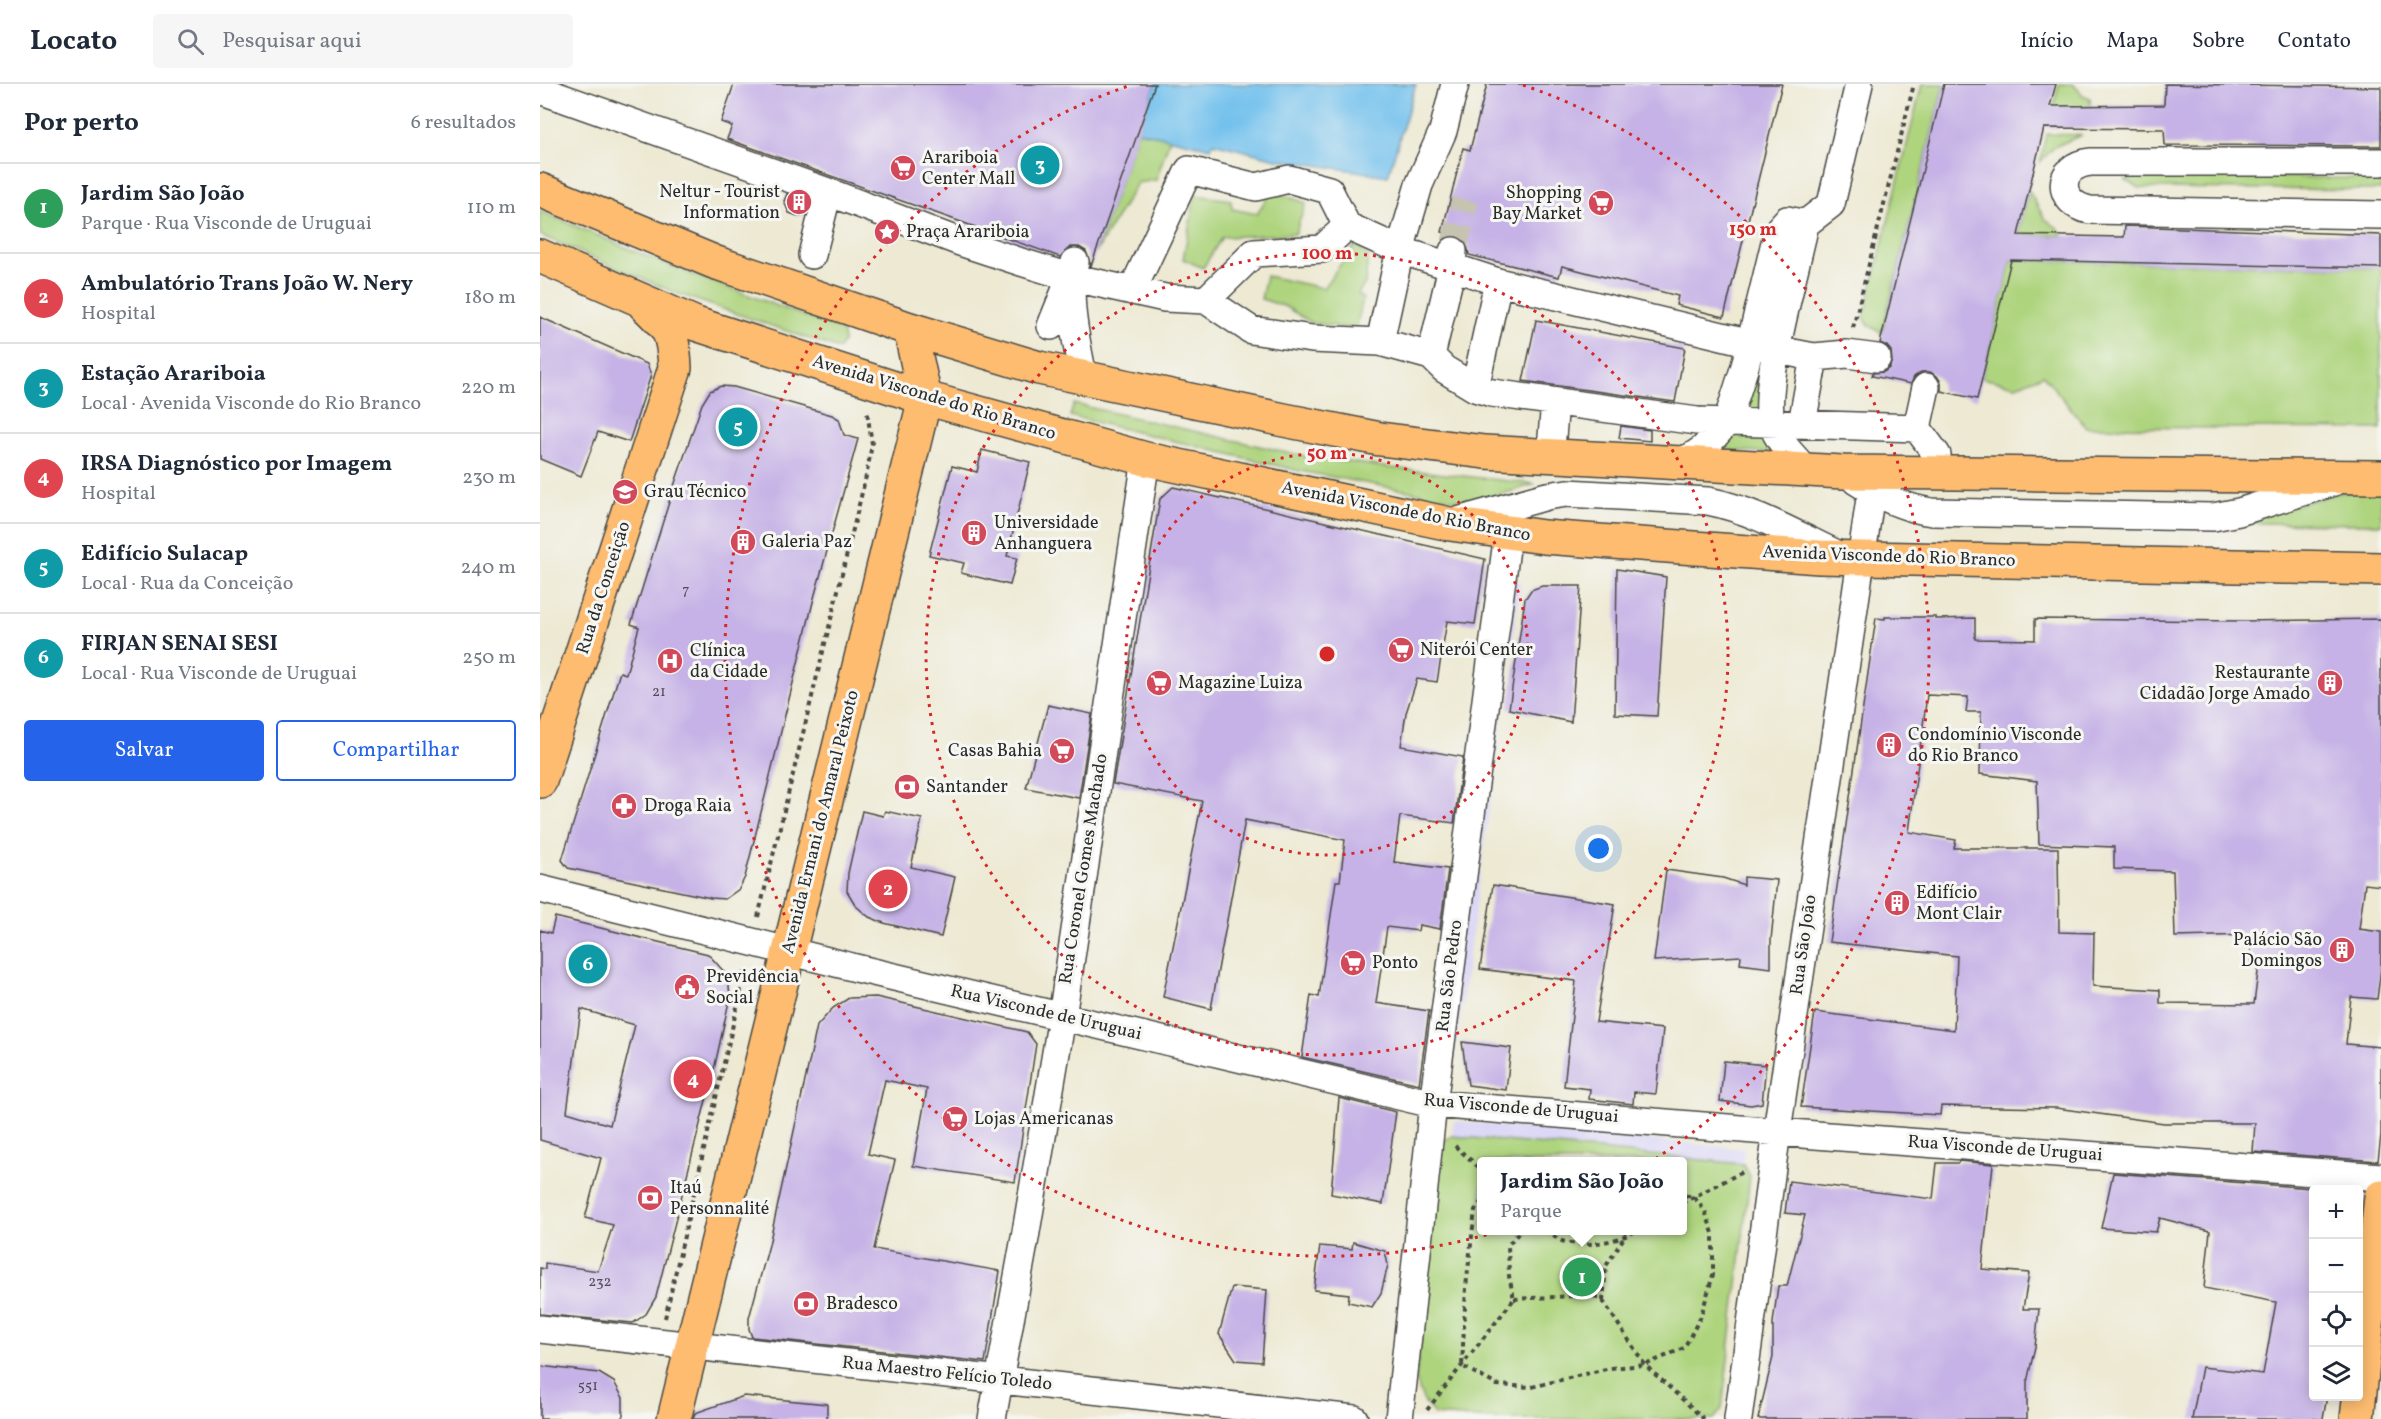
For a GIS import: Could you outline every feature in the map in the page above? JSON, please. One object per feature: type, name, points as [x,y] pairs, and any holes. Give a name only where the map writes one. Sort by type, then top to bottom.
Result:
[{"type":"main road","points":[[540,189],[714,262],[910,329],[1039,368],[1380,439],[1485,452],[1805,469],[1863,478],[2368,476]]},
{"type":"main road","name":"Avenida Visconde do Rio Branco","points":[[540,256],[640,301],[733,338],[925,398],[1146,459],[1450,524],[1544,537],[1853,558],[2381,569]]},
{"type":"main road","name":"Rua da Conceição","points":[[540,781],[675,368],[674,346],[666,325],[640,301]]},
{"type":"main road","name":"Avenida Ernani do Amaral Peixoto","points":[[674,1419],[925,398],[910,329]]},
{"type":"main road","points":[[2356,1419],[2381,1197]]},
{"type":"street","points":[[1380,342],[1400,250],[1419,185],[1443,131],[1455,84]]},
{"type":"street","points":[[1805,469],[1783,443],[1772,424],[1770,390],[1805,224],[1831,204],[1859,84]]},
{"type":"street","points":[[549,90],[960,242],[1072,270],[1132,291],[1165,298],[1206,300],[1251,330],[1312,339],[1380,342],[1431,356],[1444,369],[1475,388],[1492,393],[1718,422],[1917,428]]},
{"type":"street","points":[[2381,162],[2091,162],[2073,165],[2067,172],[2064,185],[2065,194],[2073,205],[2090,210],[2381,215]]},
{"type":"street","points":[[1132,291],[1189,170],[1256,187],[1289,179],[1329,190],[1347,226],[1400,250],[1452,259],[1498,282],[1814,357],[1847,354],[1877,358]]},
{"type":"street","points":[[812,255],[828,192]]},
{"type":"street","points":[[1673,463],[1691,458],[1704,448],[1718,422],[1717,410],[1778,230],[1788,220],[1805,224]]},
{"type":"street","points":[[1206,300],[1254,254],[1322,249],[1347,226]]},
{"type":"street","points":[[1431,356],[1452,259]]},
{"type":"street","points":[[1051,326],[1072,270]]},
{"type":"street","points":[[1072,270],[1075,329],[1083,377]]},
{"type":"street","points":[[1475,388],[1498,282]]},
{"type":"street","points":[[1802,424],[1814,357]]},
{"type":"street","points":[[1926,387],[1917,428],[1937,455]]},
{"type":"street","points":[[1552,437],[1555,402]]},
{"type":"street","name":"Rua Coronel Gomes Machado","points":[[992,1419],[1062,1017],[1146,459]]},
{"type":"street","name":"Rua São João","points":[[1738,1419],[1863,478]]},
{"type":"street","points":[[1450,524],[1547,496],[1567,493],[1708,501],[1730,506],[1853,558]]},
{"type":"street","name":"Rua São Pedro","points":[[1409,1417],[1434,1104],[1508,533]]},
{"type":"street","name":"Rua Visconde de Uruguai","points":[[540,889],[1062,1017],[1434,1104],[2381,1177]]},
{"type":"street","name":"Rua Maestro Felício Toledo","points":[[540,1329],[1354,1419]]},
{"type":"path","points":[[1847,354],[1914,84]]},
{"type":"path","points":[[659,1342],[752,942],[867,472],[872,444],[870,424],[858,377]]},
{"type":"path","points":[[1687,1201],[1746,1170],[1777,1131]]},
{"type":"path","points":[[1462,1366],[1497,1385],[1532,1387],[1610,1368],[1645,1365],[1684,1348],[1701,1316],[1713,1275],[1713,1233],[1705,1211],[1694,1197],[1687,1196]]},
{"type":"path","points":[[1462,1366],[1466,1287],[1474,1210],[1477,1207]]},
{"type":"path","points":[[1514,1299],[1509,1276],[1508,1245],[1517,1235]]},
{"type":"path","points":[[1553,1235],[1562,1241],[1597,1244],[1628,1235]]},
{"type":"path","points":[[1603,1301],[1606,1266],[1624,1238]]},
{"type":"path","points":[[1409,1417],[1429,1409],[1514,1299],[1592,1295],[1603,1301],[1645,1365],[1704,1419]]},
{"type":"shaded area","points":[[1512,580],[1521,581],[1454,1061],[1442,1060]]},
{"type":"shaded area","points":[[1454,1121],[1744,1149],[1743,1164],[1687,1157],[1452,1136]]},
{"type":"green space","points":[[1922,84],[1944,84],[1882,333],[1870,326],[1864,318]]},
{"type":"green space","points":[[2059,84],[2073,84],[2083,95],[2090,98],[2091,109],[2053,108]]},
{"type":"green space","points":[[1138,131],[1170,138],[1156,180],[1137,183],[1096,252]]},
{"type":"green space","points":[[2046,134],[2082,135],[2054,147],[2040,162]]},
{"type":"green space","points":[[2142,174],[2381,179],[2381,190],[2140,188],[2125,180]]},
{"type":"green space","points":[[1271,191],[1306,203],[1295,234],[1222,237],[1203,268],[1183,259],[1195,195],[1231,200],[1232,209],[1257,214]]},
{"type":"green space","points":[[2029,191],[2045,219],[2059,229],[2062,236],[2018,235]]},
{"type":"green space","points":[[540,211],[665,264],[842,330],[844,340],[839,349],[676,293],[540,235]]},
{"type":"green space","points":[[1355,245],[1368,257],[1365,283],[1358,294],[1363,299],[1356,329],[1312,323],[1284,306],[1261,299],[1266,276],[1323,288]]},
{"type":"green space","points":[[2011,260],[2381,268],[2381,429],[2086,427],[2043,375],[2016,386],[1982,378]]},
{"type":"green space","points":[[1752,367],[1763,369],[1775,452],[1716,451]]},
{"type":"green space","points":[[1074,404],[1299,455],[1535,484],[1473,503],[1300,471],[1070,416]]},
{"type":"green space","points":[[2342,492],[2381,492],[2381,524],[2253,523],[2253,517]]},
{"type":"green space","points":[[1452,1136],[1670,1157],[1477,1157],[1477,1235],[1687,1235],[1687,1159],[1743,1164],[1750,1176],[1722,1409],[1714,1419],[1492,1419],[1435,1415],[1422,1398],[1416,1378],[1440,1143]]},
{"type":"water","points":[[1155,84],[1416,84],[1388,176],[1276,159],[1213,143],[1211,148],[1138,131]]},
{"type":"building","points":[[734,84],[1155,84],[1091,266],[1086,251],[1079,247],[1070,247],[1060,257],[727,139],[732,126],[721,122]]},
{"type":"building","name":"Shopping Bay Market","points":[[1487,84],[1782,84],[1724,317],[1676,305],[1678,296],[1562,266],[1559,277],[1469,255],[1467,245],[1462,238],[1455,235],[1448,236],[1442,232],[1463,148],[1470,150]]},
{"type":"building","points":[[1944,84],[2056,84],[2050,106],[2164,105],[2165,84],[2381,87],[2381,146],[2165,145],[2164,129],[2044,128],[2018,235],[2124,237],[2125,226],[2381,235],[2381,268],[2011,260],[1977,399],[1941,391],[1941,382],[1930,372],[1921,372],[1914,377],[1911,384],[1872,376],[1873,373],[1884,372],[1892,361],[1891,351],[1880,343]]},
{"type":"building","points":[[787,194],[809,202],[806,214],[798,216],[789,213],[784,201]]},
{"type":"building","points":[[540,317],[647,364],[651,375],[629,442],[598,432],[581,476],[540,459]]},
{"type":"building","points":[[1536,320],[1685,348],[1675,402],[1523,381]]},
{"type":"building","points":[[721,386],[734,387],[832,415],[839,419],[844,435],[858,439],[814,598],[745,877],[739,889],[725,899],[568,868],[562,860],[620,672],[626,674],[639,627],[631,624],[675,483],[702,404],[710,391]]},
{"type":"building","points":[[1621,426],[1650,430],[1650,441],[1619,438]]},
{"type":"building","name":"Universidade Anhanguera","points":[[982,450],[1030,462],[1007,556],[1017,558],[1010,585],[961,573],[964,563],[929,555],[952,466],[977,472]]},
{"type":"building","points":[[1173,487],[1485,559],[1475,624],[1447,621],[1437,682],[1417,679],[1406,713],[1401,746],[1463,757],[1454,823],[1400,816],[1394,862],[1448,869],[1440,929],[1419,925],[1418,931],[1387,927],[1376,1003],[1429,1011],[1419,1084],[1302,1057],[1311,995],[1319,997],[1336,881],[1340,881],[1345,840],[1245,820],[1211,1009],[1163,997],[1202,801],[1113,784],[1160,499]]},
{"type":"building","points":[[1617,569],[1666,577],[1657,716],[1615,714]]},
{"type":"building","points":[[1542,586],[1581,586],[1571,722],[1509,709],[1525,599],[1531,590]]},
{"type":"building","points":[[1885,617],[1975,618],[1975,639],[2035,640],[2035,619],[2242,621],[2381,619],[2381,886],[2365,884],[2359,929],[2381,932],[2381,968],[2377,999],[2351,997],[2346,1044],[2381,1047],[2381,1135],[2378,1161],[2253,1152],[2255,1123],[2164,1123],[2056,1108],[1941,1106],[1940,1115],[1801,1107],[1815,1012],[1954,1030],[1957,956],[1829,942],[1876,618],[1885,619]],"holes":[[[1927,695],[1968,697],[1966,712],[1981,712],[1980,774],[2037,781],[2039,844],[2114,847],[2114,869],[2173,871],[2175,937],[2252,935],[2250,963],[2259,964],[2254,1004],[2160,1003],[2160,990],[2093,986],[2094,933],[2059,932],[2058,848],[1954,848],[1956,840],[1909,832]]]},
{"type":"building","name":"Casas Bahia","points":[[1048,705],[1092,714],[1079,798],[1026,788]]},
{"type":"building","points":[[862,811],[883,816],[885,811],[922,819],[911,867],[955,877],[941,937],[884,923],[869,917],[856,906],[847,891],[848,873]]},
{"type":"building","points":[[1666,870],[1723,878],[1744,885],[1744,877],[1777,880],[1771,940],[1771,968],[1740,964],[1741,956],[1654,961]]},
{"type":"building","points":[[1493,885],[1615,904],[1596,1022],[1663,1029],[1656,1094],[1634,1092],[1633,1104],[1589,1099],[1590,1089],[1564,1086],[1576,981],[1480,969]]},
{"type":"building","points":[[555,917],[708,954],[728,976],[730,997],[715,1065],[656,1297],[646,1314],[633,1323],[540,1314],[540,1268],[545,1269],[545,1263],[598,1271],[613,1225],[585,1218],[601,1158],[540,1140],[540,930],[551,933]],"holes":[[[581,1009],[635,1025],[610,1125],[567,1112]]]},
{"type":"building","points":[[876,997],[1027,1032],[1036,1044],[1015,1182],[913,1166],[927,1089],[885,1080],[868,1154],[895,1160],[874,1249],[1000,1271],[985,1362],[752,1337],[749,1329],[749,1318],[769,1245],[817,1026],[833,1008],[849,998]]},
{"type":"building","points":[[1462,1042],[1511,1048],[1506,1090],[1468,1085]]},
{"type":"building","points":[[1724,1061],[1766,1065],[1762,1103],[1751,1105],[1720,1101]]},
{"type":"building","points":[[1339,1098],[1396,1112],[1383,1204],[1331,1194]]},
{"type":"building","points":[[1959,1161],[1993,1164],[1982,1269],[2029,1273],[2023,1309],[2039,1309],[2035,1347],[2027,1382],[2027,1419],[1758,1419],[1773,1357],[1773,1323],[1778,1286],[1787,1286],[1805,1215],[1785,1213],[1789,1181],[1933,1199],[1937,1163],[1958,1163]]},
{"type":"building","points":[[2113,1173],[2309,1188],[2309,1401],[2326,1401],[2323,1419],[2192,1419],[2202,1367],[2263,1374],[2276,1302],[2204,1288],[2210,1231],[2160,1218],[2156,1232],[2101,1228]]},
{"type":"building","points":[[1353,1242],[1385,1251],[1388,1265],[1381,1293],[1372,1307],[1348,1302],[1349,1294],[1314,1290],[1320,1246],[1352,1249]]},
{"type":"building","points":[[1232,1287],[1267,1290],[1262,1362],[1236,1360],[1219,1334]]},
{"type":"building","points":[[540,1366],[599,1373],[614,1382],[623,1398],[623,1419],[540,1419]]},
{"type":"building","points":[[744,1396],[827,1404],[827,1419],[693,1419],[695,1413]]},
{"type":"tunnel","points":[[1453,251],[1465,200]]},
{"type":"place","name":"Estação Arariboia","points":[[1040,165]]},
{"type":"place","name":"Arariboia Center Mall","points":[[903,168]]},
{"type":"place","name":"Neltur - Tourist Information","points":[[799,202]]},
{"type":"place","name":"Shopping Bay Market","points":[[1601,203]]},
{"type":"place","name":"Praça Arariboia","points":[[887,232]]},
{"type":"place","name":"Edifício Sulacap","points":[[738,427]]},
{"type":"place","name":"Grau Técnico","points":[[625,492]]},
{"type":"place","name":"Universidade Anhanguera","points":[[974,533]]},
{"type":"place","name":"Galeria Paz","points":[[743,542]]},
{"type":"place","name":"Niterói Center","points":[[1401,650]]},
{"type":"place","name":"Clínica da Cidade","points":[[670,661]]},
{"type":"place","name":"Magazine Luiza","points":[[1159,683]]},
{"type":"place","name":"Restaurante Cidadão Jorge Amado","points":[[2330,683]]},
{"type":"place","name":"Condomínio Visconde do Rio Branco","points":[[1889,745]]},
{"type":"place","name":"Casas Bahia","points":[[1062,751]]},
{"type":"place","name":"Santander","points":[[907,787]]},
{"type":"place","name":"Droga Raia","points":[[624,806]]},
{"type":"place","name":"Ambulatório Trans João W. Nery","points":[[888,889]]},
{"type":"place","name":"Edifício Mont Clair","points":[[1897,903]]},
{"type":"place","name":"Palácio São Domingos","points":[[2342,950]]},
{"type":"place","name":"Ponto","points":[[1353,963]]},
{"type":"place","name":"FIRJAN SENAI SESI","points":[[588,964]]},
{"type":"place","name":"Previdência Social","points":[[687,987]]},
{"type":"place","name":"IRSA Diagnóstico por Imagem","points":[[693,1079]]},
{"type":"place","name":"Lojas Americanas","points":[[955,1119]]},
{"type":"place","name":"Itaú Personnalité","points":[[650,1198]]},
{"type":"place","name":"Jardim São João","points":[[1582,1277]]},
{"type":"place","name":"Bradesco","points":[[806,1304]]}]
